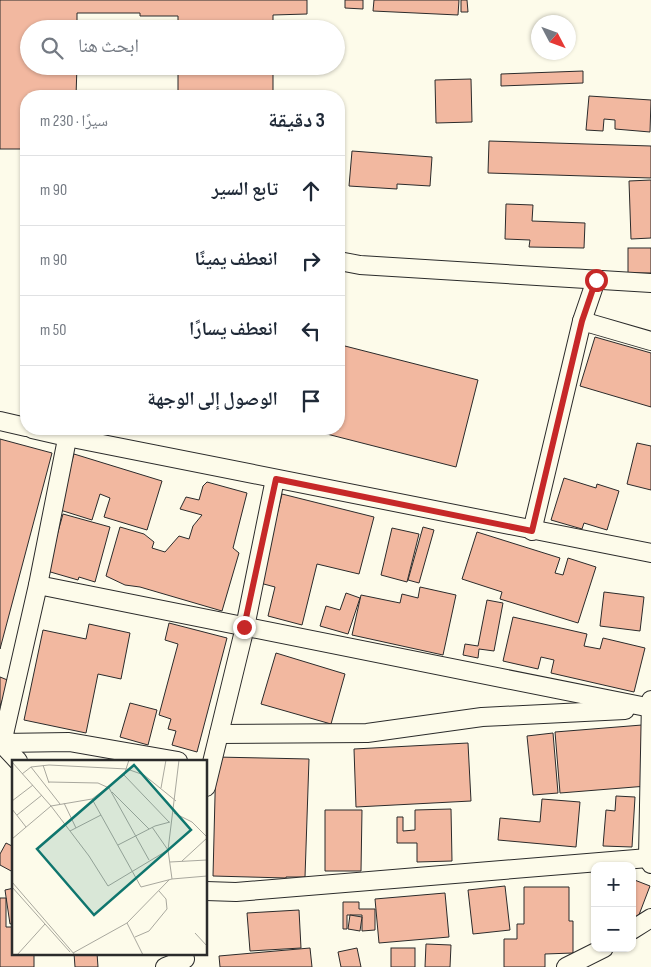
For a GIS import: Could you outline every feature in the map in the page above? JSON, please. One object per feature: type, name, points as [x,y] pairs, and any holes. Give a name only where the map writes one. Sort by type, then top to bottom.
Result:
[{"type":"street","points":[[345,262],[360,265],[651,283]]},
{"type":"street","points":[[532,531],[582,321],[596,280]]},
{"type":"street","points":[[582,321],[651,340]]},
{"type":"street","points":[[0,421],[20,426]]},
{"type":"street","points":[[1,742],[38,585],[68,435]]},
{"type":"street","points":[[77,435],[276,479],[651,553]]},
{"type":"street","points":[[209,766],[219,734],[244,627],[276,479]]},
{"type":"street","points":[[38,585],[651,706]]},
{"type":"street","points":[[219,734],[367,733],[482,718],[651,706]]},
{"type":"street","points":[[208,891],[236,892],[649,861],[651,706]]},
{"type":"street","points":[[1,742],[17,760]]},
{"type":"street","points":[[1,742],[69,742],[172,760]]},
{"type":"street","points":[[636,927],[651,918]]},
{"type":"street","points":[[566,967],[596,952]]},
{"type":"street","points":[[165,967],[185,960]]},
{"type":"building","points":[[0,0],[307,0],[307,14],[273,15],[273,20],[178,20],[178,16],[140,16],[140,13],[77,13],[77,20],[20,20],[20,75],[77,75],[76,90],[20,90],[20,149],[0,149]]},
{"type":"building","points":[[345,0],[363,0],[363,9],[345,8]]},
{"type":"building","points":[[374,0],[459,0],[458,15],[373,11]]},
{"type":"building","points":[[461,0],[467,0],[468,12],[461,12]]},
{"type":"building","points":[[583,71],[583,83],[501,86],[501,74]]},
{"type":"building","points":[[178,75],[273,75],[273,90],[178,90]]},
{"type":"building","points":[[471,79],[472,122],[436,123],[435,80]]},
{"type":"building","points":[[589,96],[651,100],[650,132],[615,129],[615,120],[604,119],[603,131],[586,130]]},
{"type":"building","points":[[489,141],[651,146],[651,178],[488,173]]},
{"type":"building","points":[[352,151],[432,157],[430,186],[397,184],[397,189],[349,186]]},
{"type":"building","points":[[651,180],[651,238],[631,239],[629,181]]},
{"type":"building","points":[[506,204],[533,205],[532,221],[585,223],[584,248],[529,247],[530,240],[505,239]]},
{"type":"building","points":[[628,248],[651,248],[651,273],[628,273]]},
{"type":"building","points":[[595,337],[651,353],[651,407],[580,386]]},
{"type":"building","points":[[345,346],[478,380],[456,467],[331,435],[345,435]]},
{"type":"building","points":[[0,439],[52,453],[0,649]]},
{"type":"building","points":[[637,443],[651,446],[651,490],[627,484]]},
{"type":"building","points":[[74,454],[162,481],[147,530],[104,517],[110,498],[100,494],[92,520],[57,509]]},
{"type":"building","points":[[564,478],[596,488],[597,484],[619,491],[607,530],[584,523],[582,529],[551,520]]},
{"type":"building","points":[[207,482],[247,493],[233,548],[239,553],[222,611],[140,587],[125,585],[106,576],[120,527],[144,534],[154,542],[152,548],[165,552],[179,536],[189,539],[193,526],[202,515],[180,509],[186,497],[199,500],[203,486]]},
{"type":"building","points":[[282,494],[374,517],[359,574],[317,564],[302,625],[268,616],[275,587],[260,583]]},
{"type":"building","points":[[63,514],[110,527],[95,582],[79,577],[78,580],[47,571]]},
{"type":"building","points":[[423,527],[434,530],[419,583],[408,580]]},
{"type":"building","points":[[392,528],[419,534],[407,582],[381,575]]},
{"type":"building","points":[[477,532],[560,558],[555,573],[563,575],[568,558],[596,567],[578,623],[500,599],[502,592],[462,579]]},
{"type":"building","points":[[420,587],[456,595],[443,655],[352,635],[361,595],[400,603],[402,594],[418,598]]},
{"type":"building","points":[[604,592],[644,597],[640,631],[600,626]]},
{"type":"building","points":[[346,593],[360,598],[348,634],[320,626],[326,606],[340,610]]},
{"type":"building","points":[[487,600],[503,603],[494,651],[479,649],[478,658],[463,655],[465,644],[478,646]]},
{"type":"building","points":[[513,617],[587,634],[584,646],[600,649],[603,638],[645,648],[634,692],[551,673],[554,660],[541,657],[538,669],[503,661]]},
{"type":"building","points":[[169,623],[227,638],[197,752],[172,745],[176,731],[168,729],[171,719],[159,715],[178,644],[165,640]]},
{"type":"building","points":[[89,624],[130,633],[121,679],[98,674],[86,733],[24,720],[43,630],[86,639]]},
{"type":"building","points":[[276,653],[345,674],[331,724],[261,704]]},
{"type":"building","points":[[0,677],[10,681],[0,706]]},
{"type":"building","points":[[130,703],[157,710],[148,745],[120,737]]},
{"type":"building","points":[[642,725],[647,786],[560,793],[555,732]]},
{"type":"building","points":[[553,733],[558,793],[533,795],[527,736]]},
{"type":"building","points":[[468,743],[471,801],[356,807],[354,749]]},
{"type":"building","points":[[216,757],[309,759],[305,877],[213,876]]},
{"type":"building","points":[[616,796],[635,797],[632,847],[603,846],[606,810],[615,811]]},
{"type":"building","points":[[542,799],[580,802],[576,847],[498,840],[500,818],[540,822]]},
{"type":"building","points":[[451,809],[452,861],[417,862],[417,843],[397,843],[397,817],[403,817],[403,831],[415,830],[415,810]]},
{"type":"building","points":[[325,810],[362,810],[361,871],[325,871]]},
{"type":"building","points":[[6,843],[12,846],[12,871],[0,865],[0,854]]},
{"type":"building","points":[[636,881],[650,886],[636,920]]},
{"type":"building","points":[[505,886],[510,930],[473,934],[468,890]]},
{"type":"building","points":[[524,887],[569,887],[569,921],[573,921],[573,953],[545,954],[545,967],[504,967],[504,939],[517,939],[517,924],[524,924]]},
{"type":"building","points":[[12,888],[12,924],[10,924],[5,890]]},
{"type":"building","points":[[445,893],[449,937],[379,943],[375,899]]},
{"type":"building","points":[[0,898],[6,898],[6,927],[12,927],[12,954],[34,954],[34,967],[0,967]]},
{"type":"building","points":[[343,902],[359,902],[359,909],[375,909],[375,930],[362,931],[362,915],[347,915],[347,929],[343,929]]},
{"type":"building","points":[[299,910],[301,948],[250,951],[247,913]]},
{"type":"building","points":[[350,915],[362,917],[360,931],[348,929]]},
{"type":"building","points":[[426,944],[451,945],[450,967],[425,967]]},
{"type":"building","points":[[310,948],[312,967],[220,967],[219,956]]},
{"type":"building","points":[[357,948],[361,967],[341,967],[338,952]]},
{"type":"building","points":[[391,948],[415,948],[415,967],[391,967]]},
{"type":"building","points":[[74,954],[97,954],[98,967],[75,967]]},
{"type":"route","points":[[244,627],[276,479],[532,531],[582,321],[596,280]]}]
